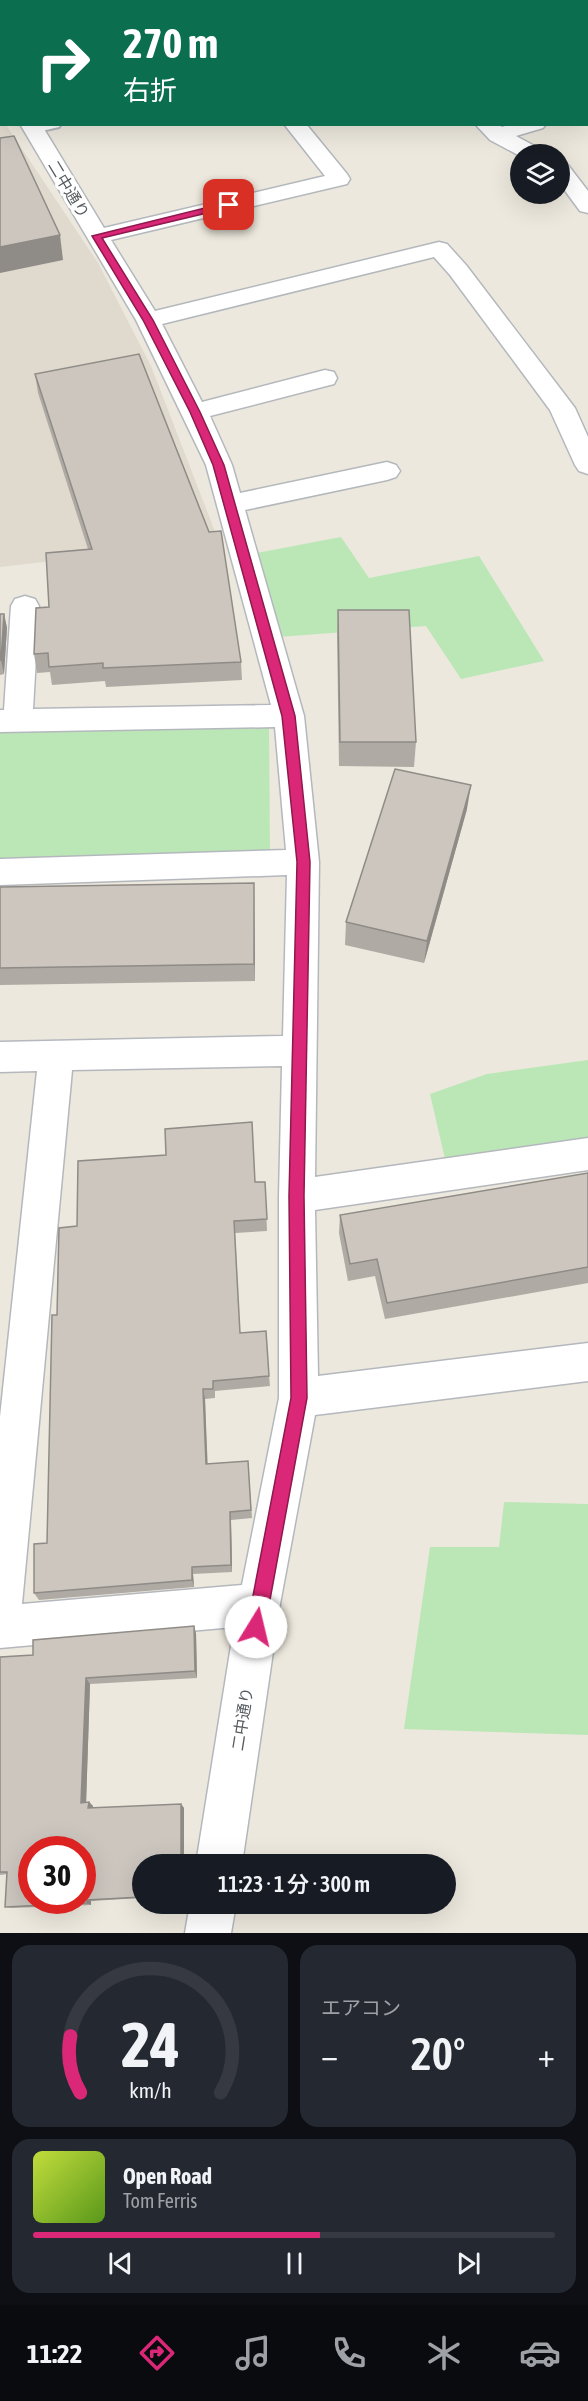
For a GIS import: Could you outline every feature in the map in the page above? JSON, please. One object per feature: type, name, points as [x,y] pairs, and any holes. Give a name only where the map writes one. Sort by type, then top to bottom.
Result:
[{"type":"street","name":"二中通り","points":[[39,126],[97,236],[148,320],[219,465],[288,716],[303,862],[297,1196],[299,1398],[259,1604],[221,1854]]},
{"type":"street","points":[[97,236],[339,179],[296,126]]},
{"type":"street","points":[[491,130],[521,126]]},
{"type":"street","points":[[491,130],[515,144]]},
{"type":"street","points":[[570,183],[588,206]]},
{"type":"street","points":[[148,320],[439,249],[458,270],[562,408],[588,465]]},
{"type":"street","points":[[195,412],[325,378]]},
{"type":"street","points":[[231,504],[387,471]]},
{"type":"street","points":[[25,606],[9,721],[288,716]]},
{"type":"street","points":[[0,872],[303,862]]},
{"type":"street","points":[[0,1057],[300,1051]]},
{"type":"street","points":[[0,1612],[56,1057]]},
{"type":"street","points":[[297,1196],[588,1154]]},
{"type":"street","points":[[299,1398],[588,1362]]},
{"type":"street","points":[[0,1627],[259,1604]]},
{"type":"street","points":[[208,1933],[211,1914]]},
{"type":"shaded area","points":[[0,126],[7,126],[98,263],[151,366],[219,542],[0,567]]},
{"type":"green space","points":[[341,537],[369,578],[479,556],[544,661],[461,679],[426,626],[278,637],[246,555]]},
{"type":"green space","points":[[269,725],[270,853],[0,863],[0,730]]},
{"type":"green space","points":[[588,1060],[588,1139],[445,1159],[430,1094],[487,1074]]},
{"type":"green space","points":[[504,1502],[588,1504],[588,1735],[404,1729],[430,1547],[499,1547]]},
{"type":"building","points":[[14,136],[60,235],[0,247],[0,138]]},
{"type":"building","points":[[139,354],[209,532],[221,531],[241,662],[103,668],[103,663],[49,667],[48,653],[34,654],[36,608],[49,607],[46,553],[92,549],[35,374]]},
{"type":"building","points":[[338,610],[409,610],[416,742],[340,742]]},
{"type":"building","points":[[0,614],[4,614],[1,660],[0,660]]},
{"type":"building","points":[[395,769],[471,785],[427,941],[346,922]]},
{"type":"building","points":[[254,883],[254,964],[0,968],[0,887]]},
{"type":"building","points":[[252,1122],[255,1182],[265,1182],[267,1219],[234,1221],[240,1333],[266,1331],[269,1376],[213,1381],[213,1389],[203,1389],[206,1464],[248,1461],[251,1510],[230,1512],[231,1565],[192,1567],[192,1580],[34,1593],[34,1544],[47,1543],[52,1315],[57,1315],[59,1228],[77,1226],[78,1161],[166,1155],[165,1129]]},
{"type":"building","points":[[588,1173],[588,1267],[387,1303],[377,1259],[350,1264],[340,1215]]},
{"type":"building","points":[[194,1626],[195,1671],[86,1678],[81,1803],[89,1802],[88,1808],[181,1804],[181,1854],[132,1854],[132,1898],[96,1900],[96,1836],[18,1836],[18,1906],[5,1907],[7,1872],[0,1872],[0,1657],[33,1655],[33,1640]]},
{"type":"route","points":[[229,205],[97,236],[148,320],[219,465],[288,716],[303,862],[297,1196],[299,1398],[256,1627]]}]
